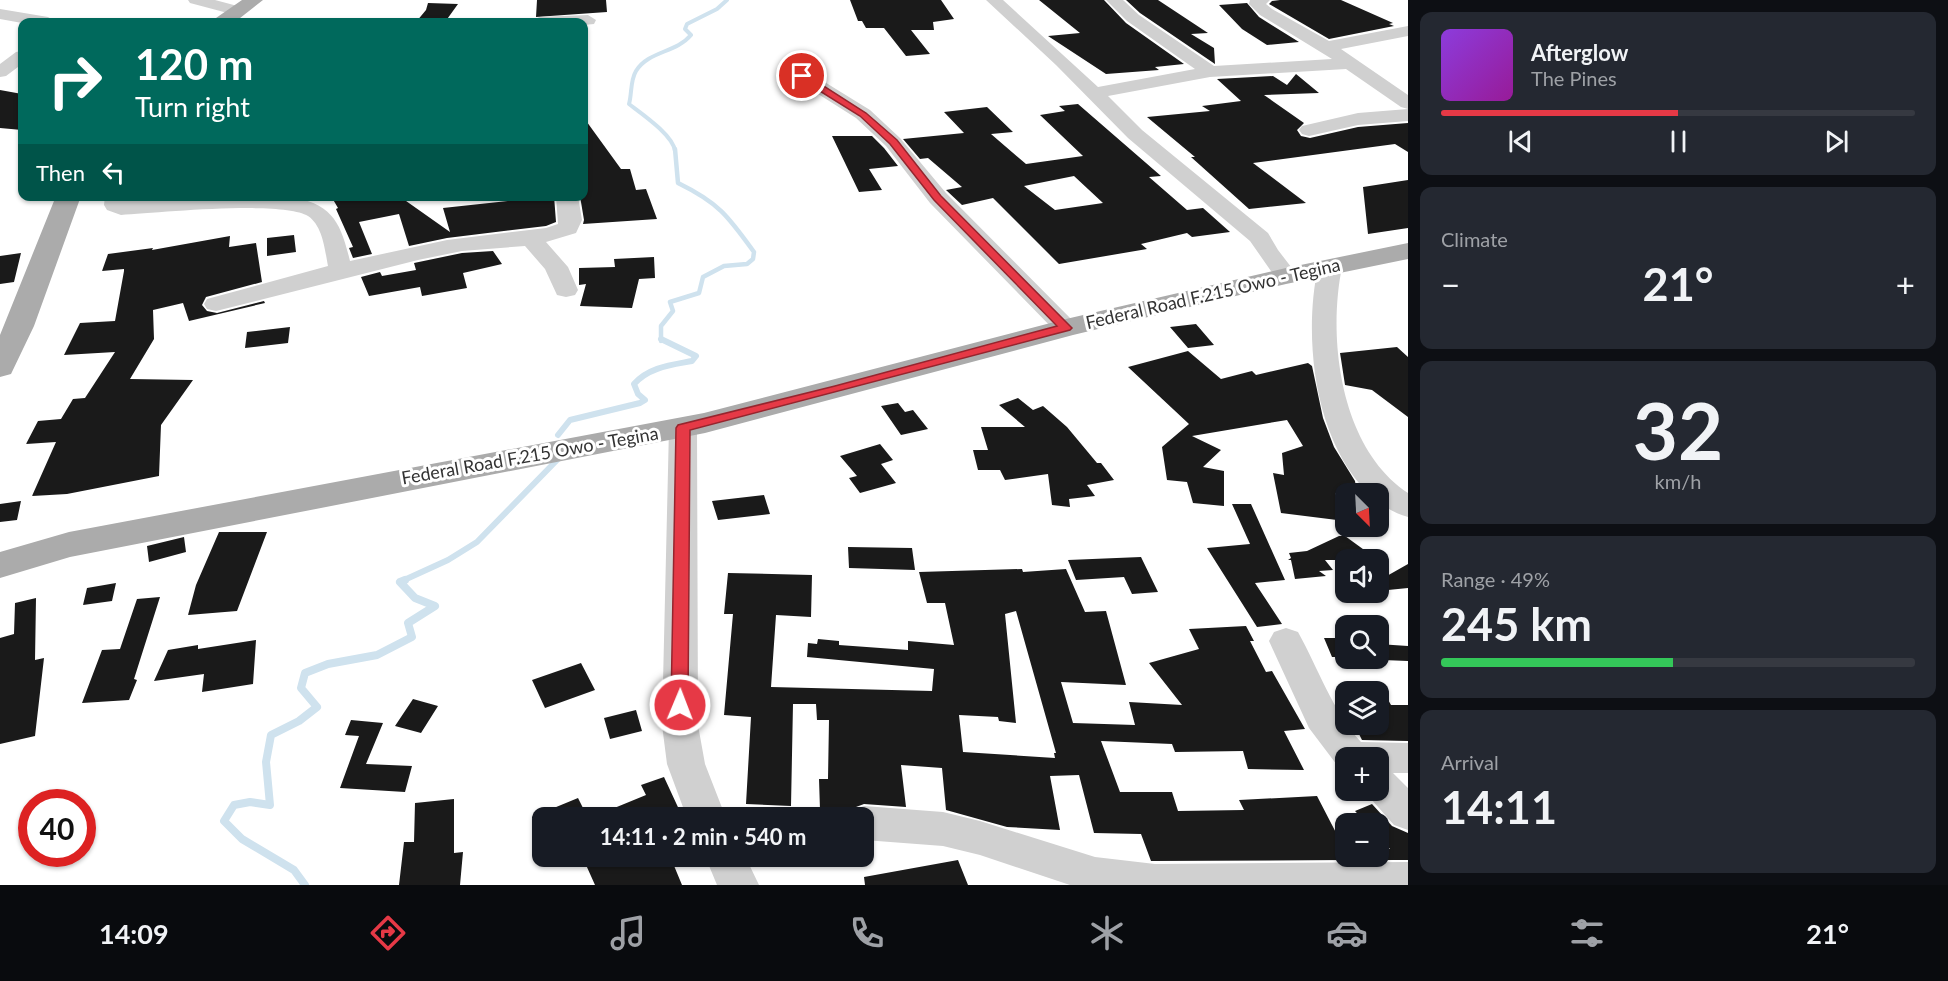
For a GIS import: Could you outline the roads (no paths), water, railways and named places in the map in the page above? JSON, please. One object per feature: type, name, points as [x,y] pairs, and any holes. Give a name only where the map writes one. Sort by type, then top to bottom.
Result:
[{"type":"main road","points":[[228,18],[246,5]]},
{"type":"main road","points":[[0,368],[10,327],[67,201]]},
{"type":"main road","name":"Federal Road F.215 Owo - Tegina","points":[[0,565],[69,545],[434,473],[683,428],[840,389],[1066,328],[1286,276],[1408,251]]},
{"type":"main road","points":[[0,549],[69,545]]},
{"type":"street","points":[[196,0],[246,5]]},
{"type":"street","points":[[994,0],[1096,93],[1135,134],[1260,238],[1267,252],[1286,276]]},
{"type":"street","points":[[1114,0],[1133,18],[1210,72]]},
{"type":"street","points":[[1262,0],[1257,1],[1257,4],[1266,12],[1326,47],[1408,103]]},
{"type":"street","points":[[0,14],[24,18]]},
{"type":"street","points":[[1326,47],[1408,31]]},
{"type":"street","points":[[0,72],[18,59]]},
{"type":"street","points":[[1096,93],[1210,72],[1349,63]]},
{"type":"street","points":[[791,69],[863,114],[893,142],[938,198],[1066,328]]},
{"type":"street","points":[[1309,130],[1358,119],[1408,115]]},
{"type":"street","points":[[115,201],[115,205],[121,208],[271,201],[296,203],[315,211],[328,222],[340,270]]},
{"type":"street","points":[[216,304],[340,270],[449,246],[531,239],[568,228],[571,220],[568,201]]},
{"type":"street","points":[[531,239],[556,267],[566,290]]},
{"type":"street","points":[[1330,267],[1322,325],[1325,357],[1335,403],[1351,447],[1363,469],[1388,494],[1408,507]]},
{"type":"street","points":[[683,428],[680,725],[686,764],[702,807]]},
{"type":"street","points":[[1286,642],[1322,720],[1343,747]]},
{"type":"street","points":[[1389,758],[1408,758]]},
{"type":"street","points":[[1389,794],[1408,813]]},
{"type":"street","points":[[874,824],[943,830],[980,838],[1095,875],[1155,883],[1408,880]]},
{"type":"street","points":[[730,867],[738,885]]},
{"type":"waterway","points":[[675,151],[669,138],[629,104],[634,75],[641,64],[648,59],[685,41],[691,35],[685,29],[687,24],[717,9],[727,0]]},
{"type":"waterway","points":[[661,339],[661,326],[673,311],[670,302],[699,293],[703,277],[724,266],[747,264],[753,259],[754,252],[722,212],[704,197],[678,183],[675,149]]},
{"type":"waterway","points":[[558,435],[570,420],[640,403],[645,400],[638,394],[634,384],[640,378],[661,368],[692,361],[696,356],[661,339]]},
{"type":"waterway","points":[[402,581],[448,560],[477,542],[558,459]]},
{"type":"waterway","points":[[305,885],[294,870],[242,839],[224,821],[234,805],[250,802],[270,805],[266,762],[271,735],[299,721],[317,707],[301,688],[305,673],[328,664],[377,655],[412,637],[408,623],[435,606],[415,598],[400,582],[405,580]]}]
